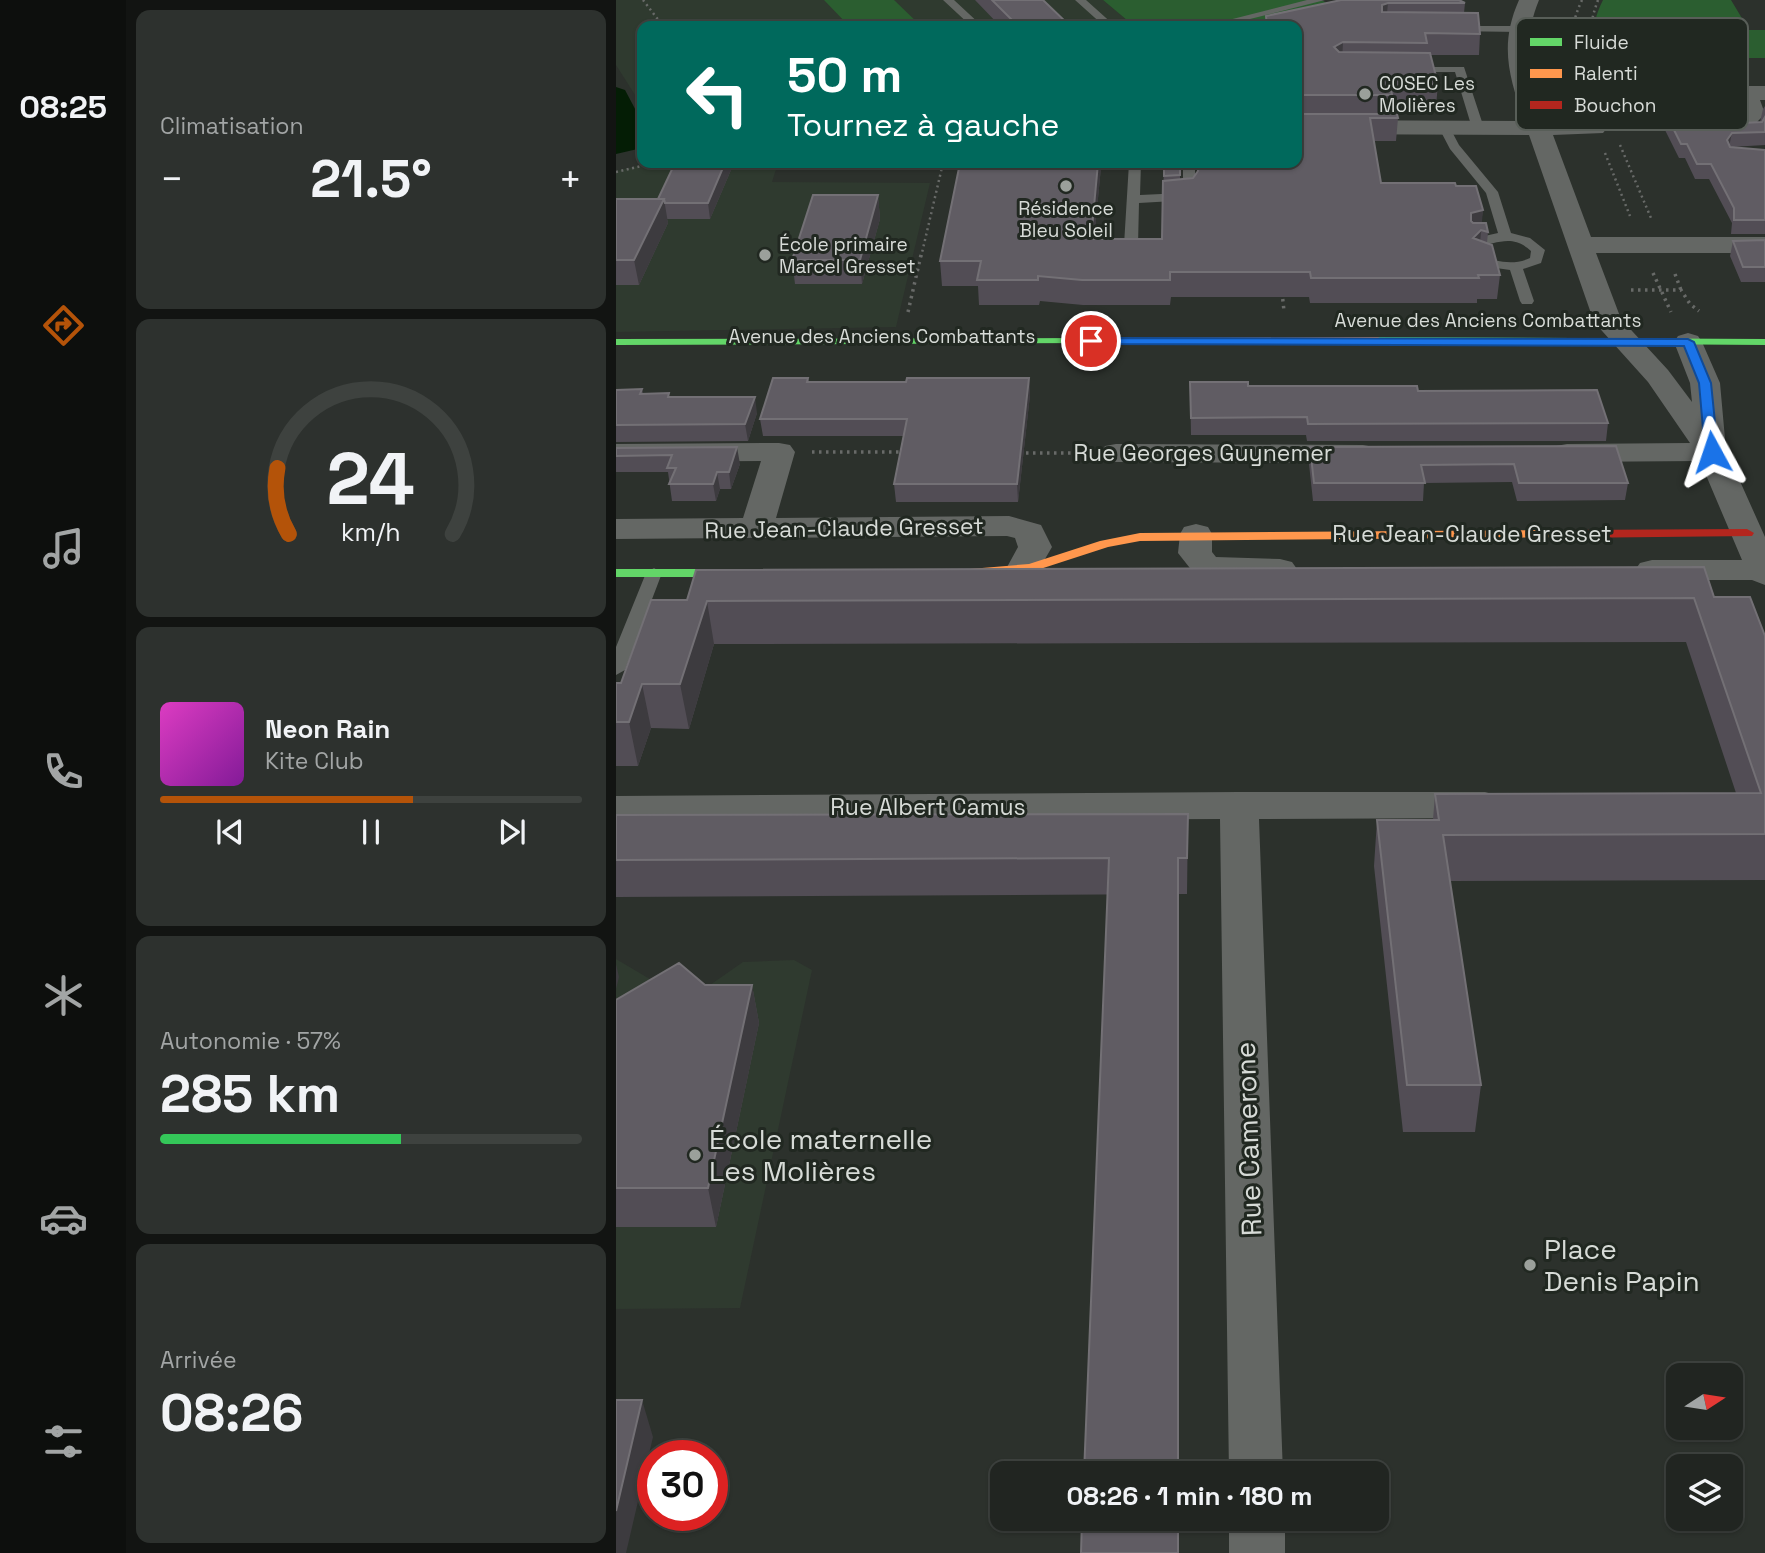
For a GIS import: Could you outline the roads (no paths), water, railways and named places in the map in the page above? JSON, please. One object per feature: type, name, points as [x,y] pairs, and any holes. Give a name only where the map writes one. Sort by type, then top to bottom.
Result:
[{"type":"main road","name":"Avenue des Anciens Combattants","points":[[616,342],[1356,340],[1629,352],[1691,350]]},
{"type":"main road","points":[[1691,350],[1765,342]]},
{"type":"main road","points":[[1691,350],[1765,357]]},
{"type":"main road","name":"Avenue des Anciens Combattants","points":[[616,358],[1229,357]]},
{"type":"main road","name":"Rue Jean-Claude Gresset","points":[[956,573],[1023,569],[1049,564],[1110,541],[1196,534],[1747,533]]},
{"type":"main road","points":[[616,573],[764,573]]},
{"type":"street","points":[[1523,18],[1529,0]]},
{"type":"street","points":[[1748,98],[1754,109],[1754,113],[1748,117]]},
{"type":"street","points":[[1302,127],[1516,128]]},
{"type":"street","points":[[1539,130],[1608,321],[1629,352],[1658,376],[1712,452],[1764,573],[1626,570]]},
{"type":"street","points":[[1580,245],[1765,245]]},
{"type":"street","points":[[1691,350],[1706,391],[1712,452]]},
{"type":"street","points":[[616,453],[779,452],[756,530]]},
{"type":"street","points":[[1534,453],[1712,452]]},
{"type":"street","name":"Rue Georges Guynemer","points":[[1116,453],[1398,454]]},
{"type":"street","name":"Rue Jean-Claude Gresset","points":[[616,529],[1009,526],[1029,533],[1035,547],[1023,569]]},
{"type":"street","points":[[1196,534],[1195,552],[1205,565],[1228,569],[1310,569]]},
{"type":"street","name":"Rue Camerone","points":[[1239,805],[1256,1461]]},
{"type":"street","name":"Rue Albert Camus","points":[[616,809],[1523,805]]},
{"type":"street","points":[[1257,1531],[1257,1553]]},
{"type":"lane","points":[[948,0],[971,21]]},
{"type":"lane","points":[[1080,0],[1104,21]]},
{"type":"lane","points":[[1231,21],[1320,0]]},
{"type":"lane","points":[[1440,29],[1516,29]]},
{"type":"lane","points":[[1395,69],[1460,69],[1478,128]]},
{"type":"lane","points":[[1446,128],[1454,146],[1492,192],[1506,237]]},
{"type":"lane","points":[[1131,245],[1135,168]]},
{"type":"lane","points":[[1134,199],[1187,197],[1189,168]]},
{"type":"lane","points":[[1476,242],[1506,237],[1528,242],[1538,250],[1536,260],[1515,266],[1500,266],[1480,261]]},
{"type":"lane","points":[[1515,266],[1527,301]]},
{"type":"lane","points":[[616,670],[654,573]]},
{"type":"place","name":"COSEC Les Molières","points":[[1365,94]]},
{"type":"place","name":"Résidence Bleu Soleil","points":[[1066,186]]},
{"type":"place","name":"École primaire Marcel Gresset","points":[[765,255]]},
{"type":"place","name":"École maternelle Les Molières","points":[[695,1155]]},
{"type":"place","name":"Place Denis Papin","points":[[1530,1265]]}]
